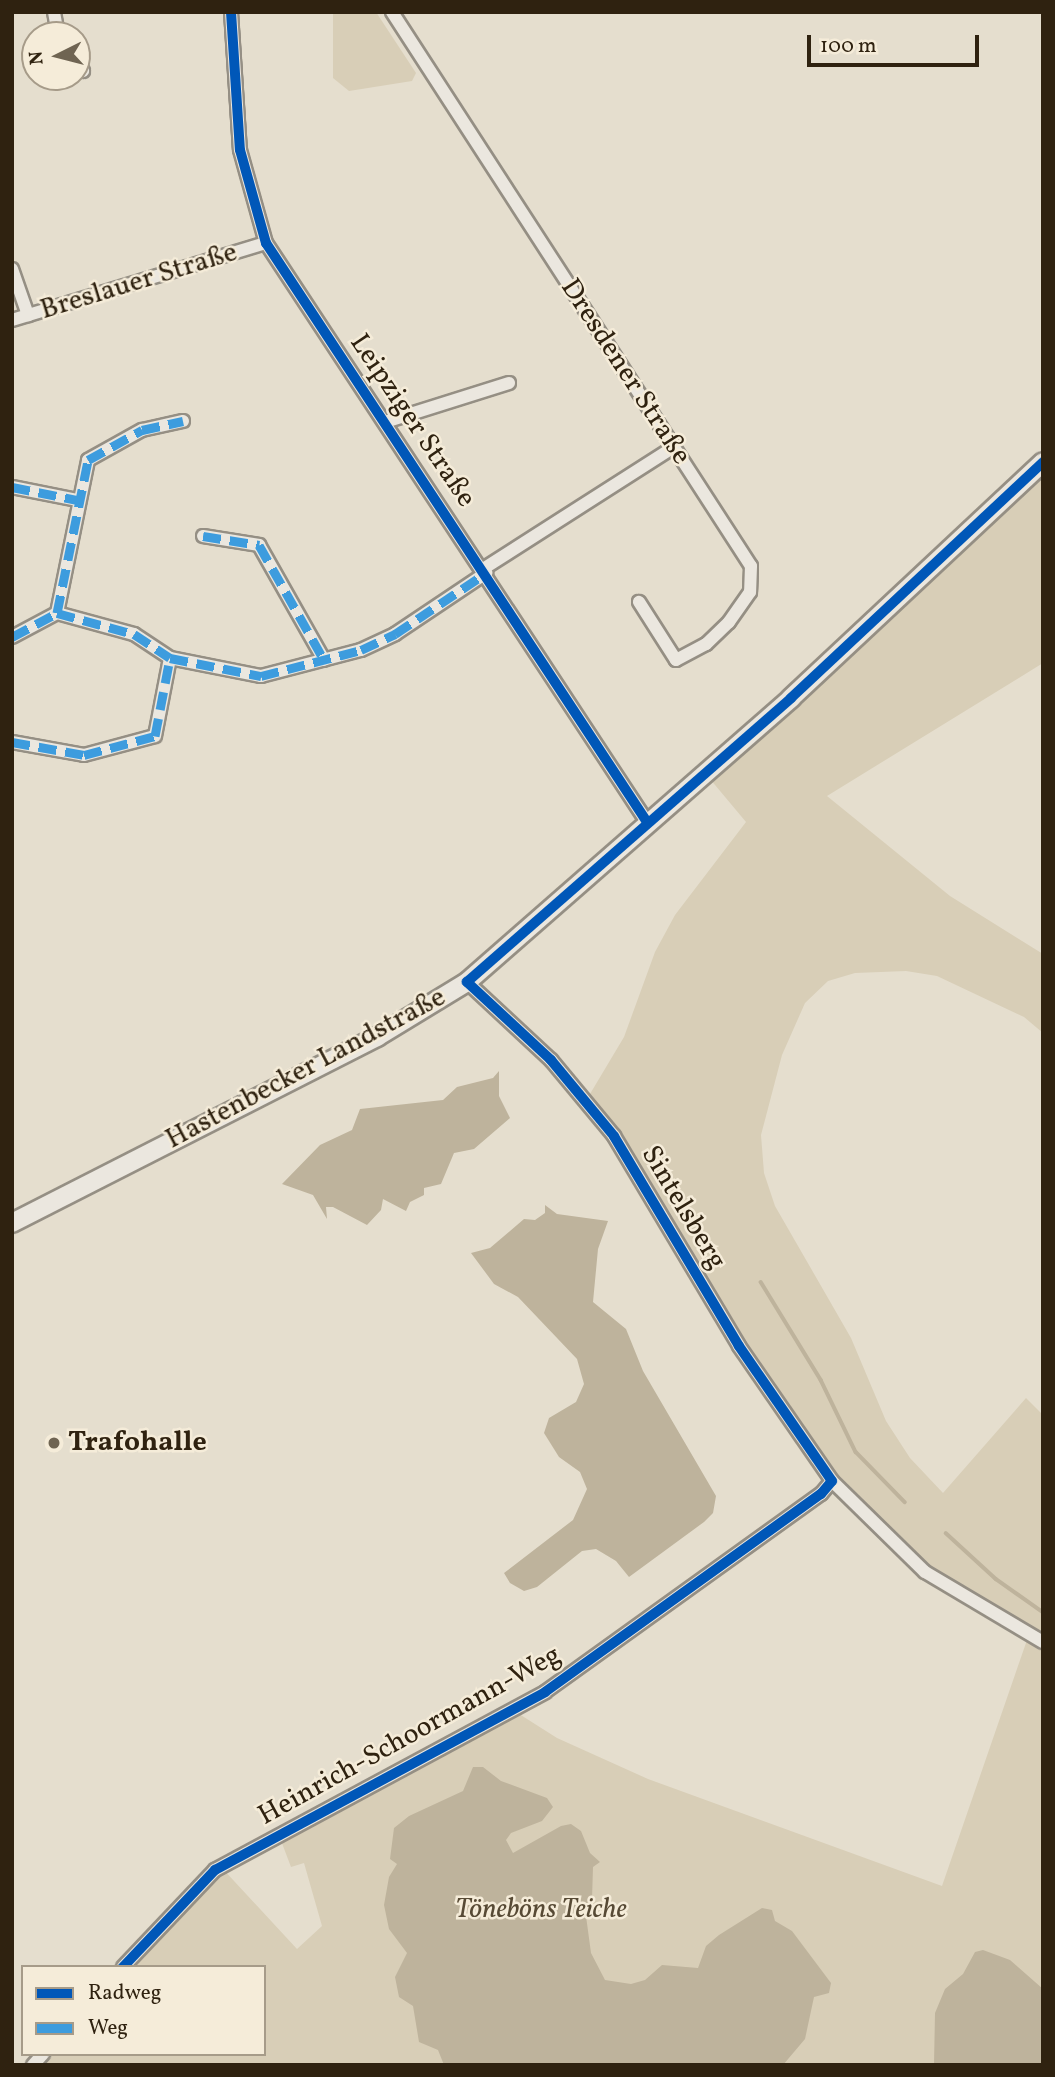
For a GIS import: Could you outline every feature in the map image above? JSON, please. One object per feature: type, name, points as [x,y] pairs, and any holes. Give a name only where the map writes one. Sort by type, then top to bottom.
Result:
[{"type":"main road","name":"Hastenbecker Landstraße","points":[[12,1223],[377,1037],[467,982],[705,773],[1043,462]]},
{"type":"street","name":"Leipziger Straße","points":[[231,12],[240,150],[266,243],[648,822]]},
{"type":"street","name":"Dresdener Straße","points":[[392,12],[751,566],[750,592],[729,622],[706,644],[676,660],[639,602]]},
{"type":"street","name":"Breslauer Straße","points":[[12,320],[266,243]]},
{"type":"street","points":[[12,269],[28,316]]},
{"type":"street","name":"Leipziger Straße","points":[[385,422],[509,383]]},
{"type":"street","points":[[57,613],[77,500],[88,460],[142,430],[183,421]]},
{"type":"street","points":[[12,637],[57,613],[134,634],[170,658],[261,676],[324,660],[395,634],[484,571],[674,447]]},
{"type":"street","points":[[12,487],[77,500]]},
{"type":"street","points":[[203,536],[258,545],[324,660]]},
{"type":"street","points":[[12,742],[84,755],[155,736],[170,658]]},
{"type":"street","name":"Sintelsberg","points":[[467,982],[551,1060],[614,1136],[739,1346],[832,1481],[925,1572],[1043,1642]]},
{"type":"street","name":"Heinrich-Schoormann-Weg","points":[[125,1965],[215,1870],[545,1692],[821,1494],[832,1481]]},
{"type":"green space","points":[[333,12],[376,12],[416,73],[412,81],[349,91],[333,78]]},
{"type":"green space","points":[[1043,462],[1043,663],[827,796],[950,896],[1043,954],[1043,1033],[1024,1017],[937,976],[906,971],[855,973],[828,981],[805,1003],[782,1055],[761,1135],[764,1173],[775,1206],[851,1338],[886,1421],[910,1458],[943,1493],[1026,1398],[1043,1415],[1043,1637],[920,1562],[909,1544],[897,1541],[834,1475],[739,1346],[587,1099],[624,1037],[655,952],[675,915],[746,822],[705,773]]},
{"type":"green space","name":"Töneböns Teiche","points":[[1027,1640],[1043,1648],[1043,2065],[38,2065],[45,2056],[266,2056],[266,1965],[130,1965],[222,1868],[297,1949],[322,1926],[304,1863],[291,1867],[280,1838],[516,1712],[557,1738],[648,1779],[942,1886]]},
{"type":"shaded area","points":[[499,1071],[499,1096],[510,1118],[474,1149],[454,1153],[441,1184],[424,1188],[424,1195],[410,1202],[406,1211],[383,1199],[381,1210],[367,1225],[333,1207],[326,1207],[327,1219],[313,1195],[282,1184],[320,1145],[352,1130],[360,1109],[443,1100],[457,1087],[493,1078]]},
{"type":"shaded area","points":[[545,1205],[557,1214],[608,1221],[598,1249],[593,1302],[626,1329],[643,1371],[716,1496],[713,1513],[704,1522],[629,1577],[616,1561],[596,1549],[582,1551],[537,1587],[524,1591],[510,1583],[504,1573],[573,1520],[587,1489],[580,1472],[559,1457],[544,1433],[549,1418],[576,1402],[584,1384],[577,1359],[518,1297],[494,1284],[471,1253],[490,1248],[524,1219],[535,1220],[545,1213]]},
{"type":"shaded area","name":"Töneböns Teiche","points":[[473,1767],[483,1767],[501,1781],[547,1798],[553,1807],[542,1821],[511,1833],[506,1840],[513,1853],[561,1826],[571,1824],[581,1831],[590,1853],[600,1862],[593,1867],[592,1900],[586,1916],[591,1953],[605,1980],[631,1984],[645,1980],[662,1965],[698,1968],[706,1946],[719,1935],[762,1908],[772,1910],[775,1921],[792,1931],[831,1983],[829,1993],[814,1997],[805,2039],[783,2065],[444,2065],[438,2050],[419,2042],[413,2006],[399,1997],[395,1977],[407,1953],[389,1929],[384,1905],[389,1877],[397,1864],[390,1859],[394,1828],[409,1816],[463,1791]]},
{"type":"shaded area","points":[[983,1950],[1010,1960],[1043,1989],[1043,2065],[934,2065],[935,2013],[945,1989],[963,1974],[975,1952]]},
{"type":"waterway","points":[[761,1282],[821,1380],[856,1452],[905,1502]]},
{"type":"waterway","points":[[946,1533],[996,1579],[1043,1612]]},
{"type":"marked path","points":[[57,613],[88,460],[142,430],[183,421]]},
{"type":"marked path","points":[[12,487],[77,500]]},
{"type":"marked path","points":[[203,536],[259,545],[324,660]]},
{"type":"marked path","points":[[12,637],[57,613],[134,634],[170,658],[261,676],[361,650],[395,634],[486,573]]},
{"type":"marked path","points":[[12,742],[84,755],[155,736],[170,658]]},
{"type":"cycle path","points":[[231,12],[240,150],[266,243],[647,822]]},
{"type":"cycle path","points":[[125,1965],[215,1870],[545,1692],[821,1494],[832,1481],[739,1346],[614,1136],[551,1060],[467,982],[791,698],[1043,462]]},
{"type":"place","name":"Trafohalle","points":[[54,1443]]}]
